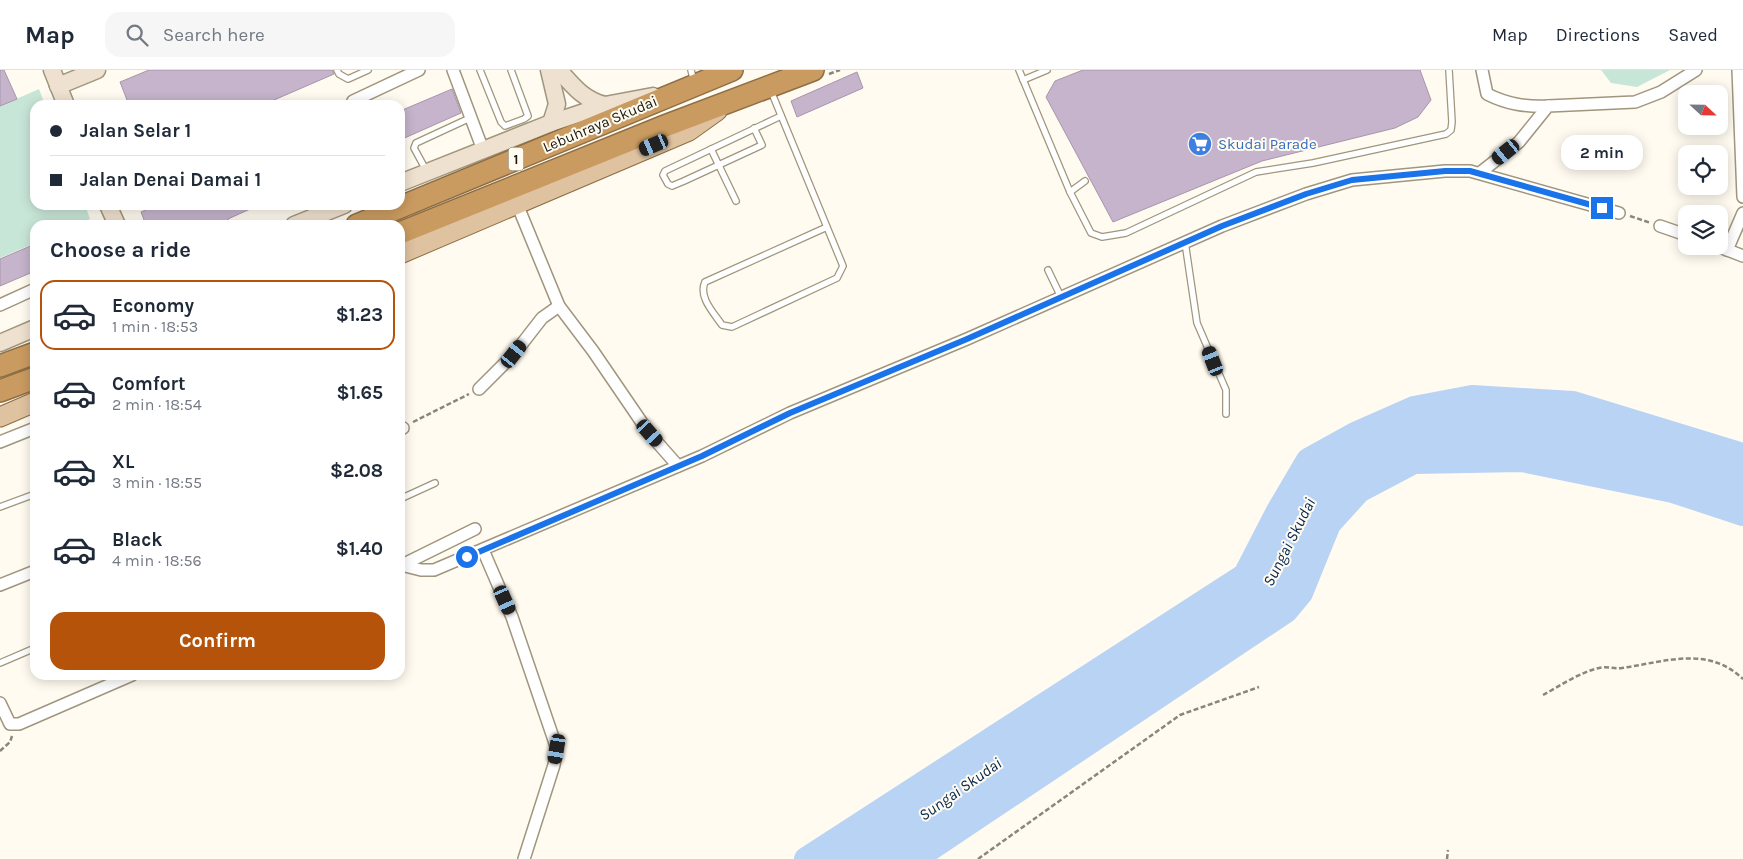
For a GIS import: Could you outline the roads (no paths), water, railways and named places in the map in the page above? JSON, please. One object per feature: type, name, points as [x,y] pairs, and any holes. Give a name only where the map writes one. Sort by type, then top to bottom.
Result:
[{"type":"highway","name":"Lebuhraya Skudai","points":[[405,204],[687,82],[732,70]]},
{"type":"highway","name":"Lebuhraya Skudai","points":[[405,231],[735,99],[813,70]]},
{"type":"highway","name":"Lebuhraya Skudai","points":[[369,220],[392,210]]},
{"type":"highway","points":[[0,366],[30,355]]},
{"type":"highway","points":[[0,391],[30,380]]},
{"type":"main road","points":[[52,70],[64,100]]},
{"type":"main road","points":[[58,86],[97,70]]},
{"type":"main road","points":[[549,70],[557,104],[551,123]]},
{"type":"main road","points":[[559,70],[584,97],[592,102],[605,105]]},
{"type":"main road","points":[[405,181],[551,123],[605,105],[687,82]]},
{"type":"main road","points":[[405,252],[689,131],[735,99]]},
{"type":"main road","points":[[306,220],[332,210]]},
{"type":"main road","points":[[0,343],[30,330]]},
{"type":"main road","points":[[0,417],[30,404]]},
{"type":"street","points":[[357,100],[419,70]]},
{"type":"street","points":[[453,70],[483,150]]},
{"type":"street","points":[[1482,70],[1487,94],[1510,104],[1526,107],[1635,102],[1661,92],[1692,71]]},
{"type":"street","points":[[1738,70],[1743,197]]},
{"type":"street","points":[[1481,172],[1519,142],[1548,106]]},
{"type":"street","points":[[405,566],[421,570],[434,570],[678,466],[790,413],[1222,226],[1306,194],[1352,180],[1445,171],[1481,172],[1619,212]]},
{"type":"street","points":[[517,204],[559,306],[593,351],[640,420],[678,466]]},
{"type":"street","points":[[1728,241],[1738,226],[1743,213]]},
{"type":"street","points":[[1660,226],[1678,232]]},
{"type":"street","points":[[1728,249],[1743,256]]},
{"type":"street","points":[[0,305],[30,291]]},
{"type":"street","points":[[479,389],[514,354],[542,318],[559,306]]},
{"type":"street","points":[[0,442],[30,430]]},
{"type":"street","points":[[405,563],[475,530]]},
{"type":"street","points":[[483,550],[512,617],[557,749],[554,765],[524,859]]},
{"type":"street","points":[[0,585],[30,573]]},
{"type":"street","points":[[0,703],[10,724],[19,724],[120,680]]},
{"type":"lane","points":[[337,70],[339,74],[348,79],[368,70]]},
{"type":"lane","points":[[480,70],[501,122],[505,126],[524,120],[528,116],[528,111],[511,70]]},
{"type":"lane","points":[[1018,70],[1070,192],[1091,234],[1102,237],[1126,233],[1256,172],[1313,163],[1446,134],[1451,130],[1452,122],[1449,70]]},
{"type":"lane","points":[[1023,80],[1047,70]]},
{"type":"lane","points":[[769,86],[781,116],[827,227],[843,266],[837,278],[732,326],[722,325],[704,296],[702,288],[705,282],[827,227]]},
{"type":"lane","points":[[754,128],[762,145],[672,186],[668,184],[663,175],[665,170],[754,128],[781,116]]},
{"type":"lane","points":[[427,172],[414,148],[416,143],[470,118]]},
{"type":"lane","points":[[711,149],[736,201]]},
{"type":"lane","points":[[1070,192],[1085,181]]},
{"type":"lane","points":[[1185,242],[1197,323],[1226,390],[1226,414]]},
{"type":"lane","points":[[1048,270],[1061,297]]},
{"type":"lane","points":[[405,497],[435,484]]},
{"type":"lane","points":[[0,507],[30,496]]},
{"type":"lane","points":[[0,662],[30,650]]},
{"type":"water","name":"Sungai Skudai","points":[[1472,397],[1573,403],[1743,455],[1743,514],[1673,491],[1522,460],[1414,462],[1359,491],[1329,524],[1301,593],[1286,611],[915,859],[806,859],[1245,575],[1278,511],[1308,460],[1355,434],[1414,408]]},
{"type":"waterway","points":[[806,859],[1245,575],[1278,511],[1308,460],[1355,434],[1414,408],[1472,397],[1573,403],[1743,455]]},
{"type":"waterway","points":[[915,859],[1286,611],[1301,593],[1329,524],[1359,491],[1414,462],[1522,460],[1673,491],[1743,514]]},
{"type":"place","name":"Skudai Parade","points":[[1200,144]]}]
